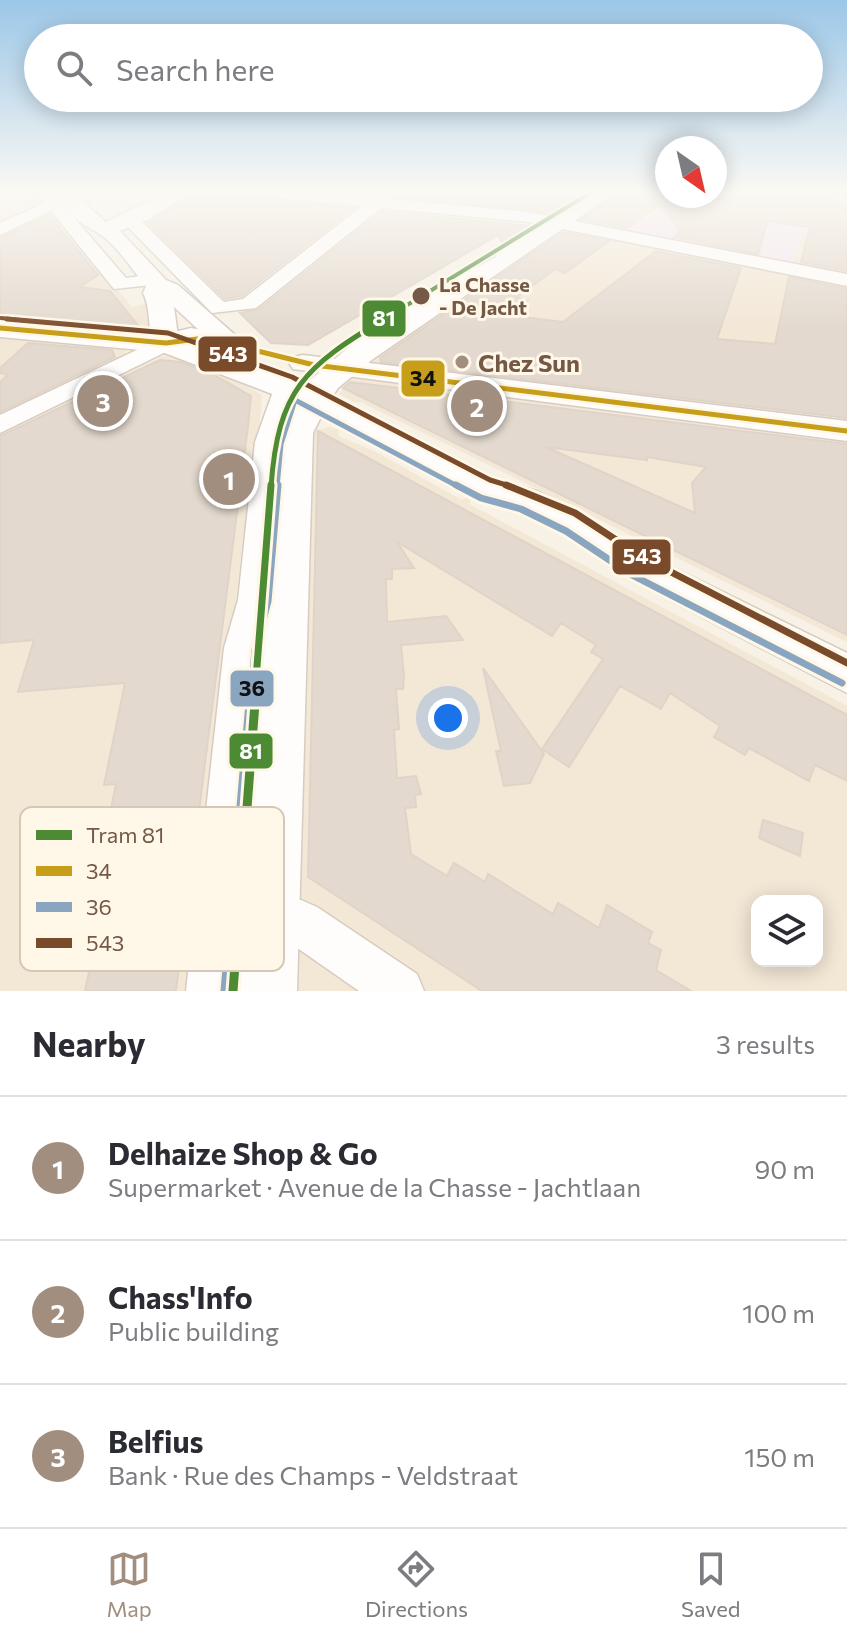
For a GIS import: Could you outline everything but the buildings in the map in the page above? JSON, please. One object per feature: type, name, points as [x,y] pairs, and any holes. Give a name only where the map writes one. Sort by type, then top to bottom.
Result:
[{"type":"main road","points":[[302,383],[521,239]]},
{"type":"main road","points":[[0,328],[166,343],[302,383],[341,367],[523,239]]},
{"type":"main road","points":[[166,343],[191,337],[225,340],[255,353],[302,383]]},
{"type":"street","points":[[92,239],[121,285],[156,282]]},
{"type":"street","points":[[116,239],[156,282],[225,340]]},
{"type":"street","points":[[149,239],[219,309],[249,304],[331,239]]},
{"type":"street","points":[[641,239],[847,280]]},
{"type":"street","points":[[0,425],[166,343],[161,304],[155,293],[156,282]]},
{"type":"street","points":[[341,367],[847,431]]},
{"type":"street","points":[[302,383],[486,489],[557,538],[600,557],[637,566],[847,674]]},
{"type":"street","points":[[231,807],[245,648],[258,600],[271,442],[302,383]]},
{"type":"street","points":[[278,807],[302,383]]},
{"type":"street","points":[[284,921],[301,923],[400,991]]},
{"type":"street","points":[[215,991],[217,971]]},
{"type":"street","points":[[268,991],[269,971]]},
{"type":"shaded area","points":[[0,239],[76,239],[132,307],[148,303],[154,324],[121,347],[127,352],[123,358],[137,367],[164,356],[197,359],[262,395],[251,534],[243,536],[213,807],[20,807],[20,971],[194,971],[192,991],[0,991]]},
{"type":"shaded area","points":[[543,239],[847,239],[847,642],[361,402],[339,394],[353,377],[397,367],[373,363],[367,353]]},
{"type":"shaded area","points":[[673,239],[800,239],[793,263]]},
{"type":"shaded area","points":[[329,427],[339,430],[338,436],[374,451],[462,500],[466,498],[471,501],[469,504],[847,706],[847,991],[283,991],[312,432]]},
{"type":"tram line","name":"81","points":[[247,807],[274,442],[288,404],[301,382],[328,353],[514,239]]},
{"type":"tram line","points":[[444,283],[496,256]]},
{"type":"tram line","name":"81","points":[[233,991],[234,971]]},
{"type":"transit line","name":"543","points":[[1,318],[168,333],[292,377],[490,480],[529,491],[575,513],[642,557],[847,663]]},
{"type":"transit line","name":"34","points":[[0,328],[166,343],[205,338],[314,365],[847,431]]},
{"type":"transit line","name":"36","points":[[241,807],[255,650],[268,601],[281,444],[295,400],[481,498],[521,509],[566,531],[632,575],[842,683]]},
{"type":"transit line","name":"36","points":[[225,991],[227,971]]},
{"type":"place","name":"La Chasse - De Jacht","points":[[421,296]]},
{"type":"place","name":"Chez Sun","points":[[462,362]]},
{"type":"place","name":"Belfius","points":[[103,401]]},
{"type":"place","name":"Chass'Info","points":[[477,406]]},
{"type":"place","name":"Delhaize Shop & Go","points":[[229,479]]}]
